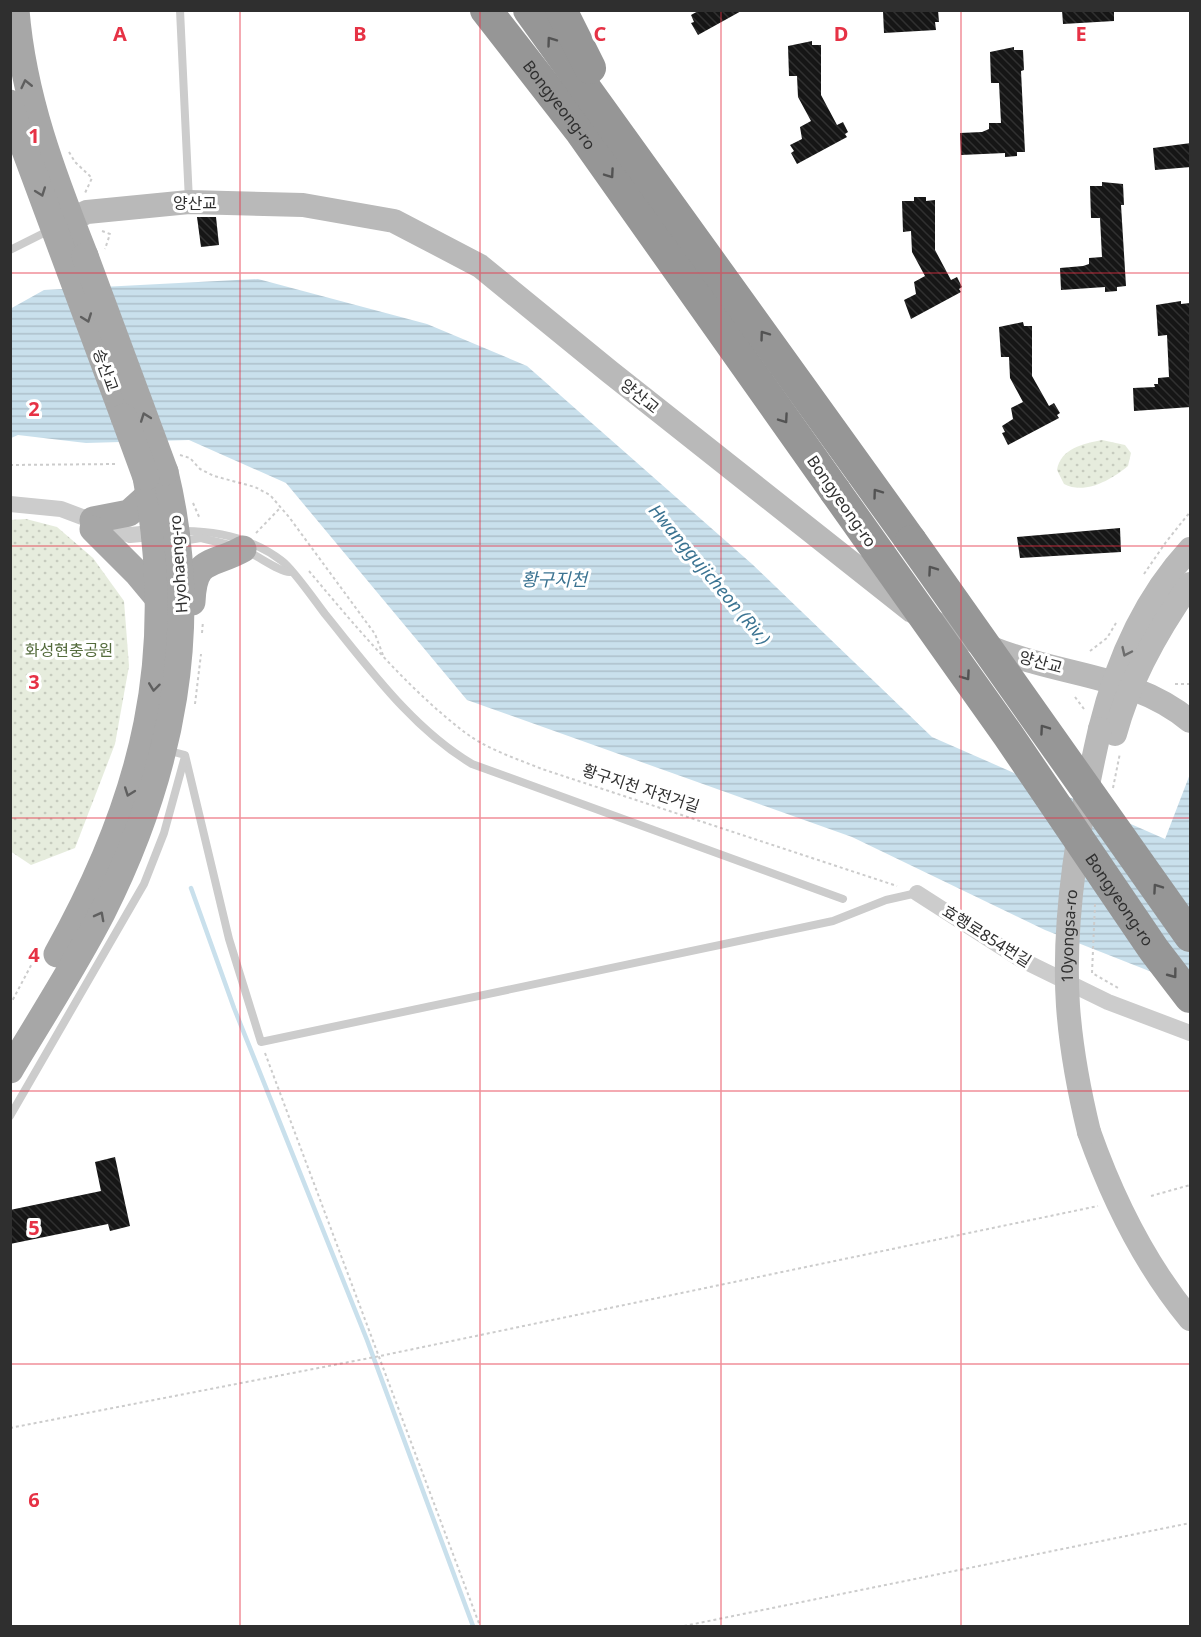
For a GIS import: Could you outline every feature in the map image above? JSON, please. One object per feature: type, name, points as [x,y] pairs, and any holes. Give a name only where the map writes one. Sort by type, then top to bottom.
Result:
[{"type":"highway","points":[[464,10],[500,50],[528,65]]},
{"type":"highway","name":"Bongyeong-ro","points":[[486,10],[581,132],[1008,735],[1154,950],[1191,997]]},
{"type":"highway","name":"Bongyeong-ro","points":[[529,10],[911,541],[1191,936]]},
{"type":"highway","points":[[561,10],[636,157]]},
{"type":"main road","name":"Hyohaeng-ro","points":[[10,1070],[54,958],[118,878],[174,752],[182,625],[152,473],[76,259],[69,215],[44,149],[24,74],[16,10]]},
{"type":"main road","name":"Hyohaeng-ro","points":[[13,110],[69,215]]},
{"type":"main road","points":[[13,110],[21,121],[34,157],[41,158],[44,149]]},
{"type":"main road","points":[[88,521],[129,513],[152,473]]},
{"type":"main road","points":[[88,521],[138,574],[158,605],[165,605],[171,609],[170,652],[178,667]]},
{"type":"main road","name":"Hyohaeng-ro","points":[[10,1039],[74,923],[108,848],[133,781],[146,736],[153,695],[158,605],[166,537]]},
{"type":"main road","points":[[182,625],[189,616],[192,590],[200,569],[219,557],[254,544]]},
{"type":"street","name":"양산교","points":[[69,215],[189,202],[303,205],[394,221],[480,266],[619,380],[912,611],[952,632],[1033,662],[1163,700],[1183,716]]},
{"type":"street","points":[[10,504],[46,506],[130,535],[166,537]]},
{"type":"street","name":"10yongsa-ro","points":[[1191,549],[1100,725],[1074,878],[1067,967],[1073,1045],[1096,1132],[1123,1217],[1158,1276],[1191,1319]]},
{"type":"street","name":"10yongsa-ro","points":[[1155,619],[1191,584]]},
{"type":"street","name":"효행로854번길","points":[[917,894],[933,901],[1020,959],[1108,1002],[1191,1033]]},
{"type":"street","name":"10yongsa-ro","points":[[1096,1132],[1133,1205],[1165,1260],[1191,1297]]},
{"type":"lane","points":[[180,10],[189,202]]},
{"type":"lane","points":[[10,250],[69,215]]},
{"type":"lane","points":[[166,537],[211,531],[248,542],[282,561],[384,686],[432,735],[472,764],[843,899]]},
{"type":"lane","points":[[166,537],[254,544],[266,559],[284,572],[290,572]]},
{"type":"lane","points":[[174,752],[261,1042],[833,921],[886,900],[917,894]]},
{"type":"lane","points":[[10,1116],[144,884],[182,776],[174,752]]},
{"type":"path","points":[[69,215],[92,178]]},
{"type":"path","name":"황구지천 자전거길","points":[[10,465],[75,462],[152,473],[184,454],[200,469],[214,476],[255,487],[270,495],[281,507],[375,634],[384,657]]},
{"type":"path","points":[[254,544],[256,533],[281,507]]},
{"type":"path","name":"황구지천 자전거길","points":[[308,570],[384,657],[463,731],[489,747],[542,768],[917,894]]},
{"type":"path","points":[[1175,684],[1191,684]]},
{"type":"path","points":[[1075,697],[1100,725]]},
{"type":"path","points":[[10,1005],[54,958]]},
{"type":"path","points":[[261,1042],[480,1626]]},
{"type":"path","points":[[1151,1196],[1191,1185]]},
{"type":"path","points":[[10,1428],[380,1356],[1102,1205]]},
{"type":"path","points":[[684,1626],[1191,1523]]},
{"type":"green space","points":[[1102,440],[1125,445],[1131,453],[1128,466],[1106,481],[1089,487],[1080,488],[1064,484],[1057,470],[1063,457],[1074,448]]},
{"type":"green space","name":"화성현충공원","points":[[26,519],[57,527],[93,558],[124,601],[129,666],[115,744],[75,848],[31,865],[10,851],[10,520]]},
{"type":"water","name":"황구지천","points":[[258,279],[427,324],[527,366],[752,564],[932,737],[1165,839],[1190,774],[1190,987],[1045,930],[852,837],[467,700],[286,483],[189,440],[86,443],[18,435],[11,438],[10,309],[44,290]]},
{"type":"building","points":[[700,10],[743,10],[698,35],[691,23],[694,22],[691,15]]},
{"type":"building","points":[[938,10],[939,22],[935,22],[936,30],[884,33],[883,11]]},
{"type":"building","points":[[1062,10],[1114,10],[1114,21],[1063,24]]},
{"type":"building","points":[[812,41],[812,45],[821,45],[821,95],[837,125],[843,122],[848,132],[845,134],[847,137],[797,164],[791,153],[794,151],[790,145],[802,139],[800,127],[811,121],[798,97],[797,76],[789,76],[788,46]]},
{"type":"building","points":[[1014,47],[1014,50],[1023,50],[1024,70],[1021,71],[1025,152],[1017,152],[1017,156],[1005,157],[1005,153],[961,155],[960,133],[982,132],[989,129],[989,123],[1001,123],[999,83],[991,83],[990,52]]},
{"type":"building","points":[[1191,143],[1191,167],[1155,170],[1153,148]]},
{"type":"building","points":[[1102,182],[1123,184],[1124,205],[1121,205],[1126,286],[1117,287],[1117,291],[1105,292],[1105,287],[1061,290],[1060,268],[1083,266],[1089,264],[1089,258],[1102,257],[1100,218],[1091,218],[1090,186],[1102,186]]},
{"type":"building","points":[[914,197],[926,197],[926,201],[935,200],[935,250],[951,280],[957,277],[962,287],[959,289],[961,292],[911,319],[904,300],[916,294],[914,282],[925,276],[912,252],[911,231],[903,232],[902,201],[914,201]]},
{"type":"building","points":[[197,217],[216,217],[219,245],[201,247]]},
{"type":"building","points":[[1181,301],[1181,304],[1190,303],[1191,407],[1134,411],[1133,388],[1155,387],[1154,384],[1158,384],[1158,378],[1169,377],[1167,335],[1158,336],[1156,305]]},
{"type":"building","points":[[1023,322],[1024,326],[1032,326],[1032,376],[1049,406],[1054,403],[1060,413],[1057,415],[1059,418],[1008,445],[1002,433],[1005,432],[1002,426],[1013,419],[1011,408],[1023,402],[1010,378],[1009,357],[1001,357],[999,327]]},
{"type":"building","points":[[1120,528],[1121,552],[1020,558],[1017,537]]},
{"type":"building","points":[[115,1157],[130,1226],[110,1231],[108,1224],[10,1244],[10,1210],[101,1191],[95,1162]]},
{"type":"waterway","points":[[191,888],[234,1008],[367,1340],[473,1626]]},
{"type":"water label","name":"Hwanggujicheon (Riv.)","points":[[710,574]]}]
